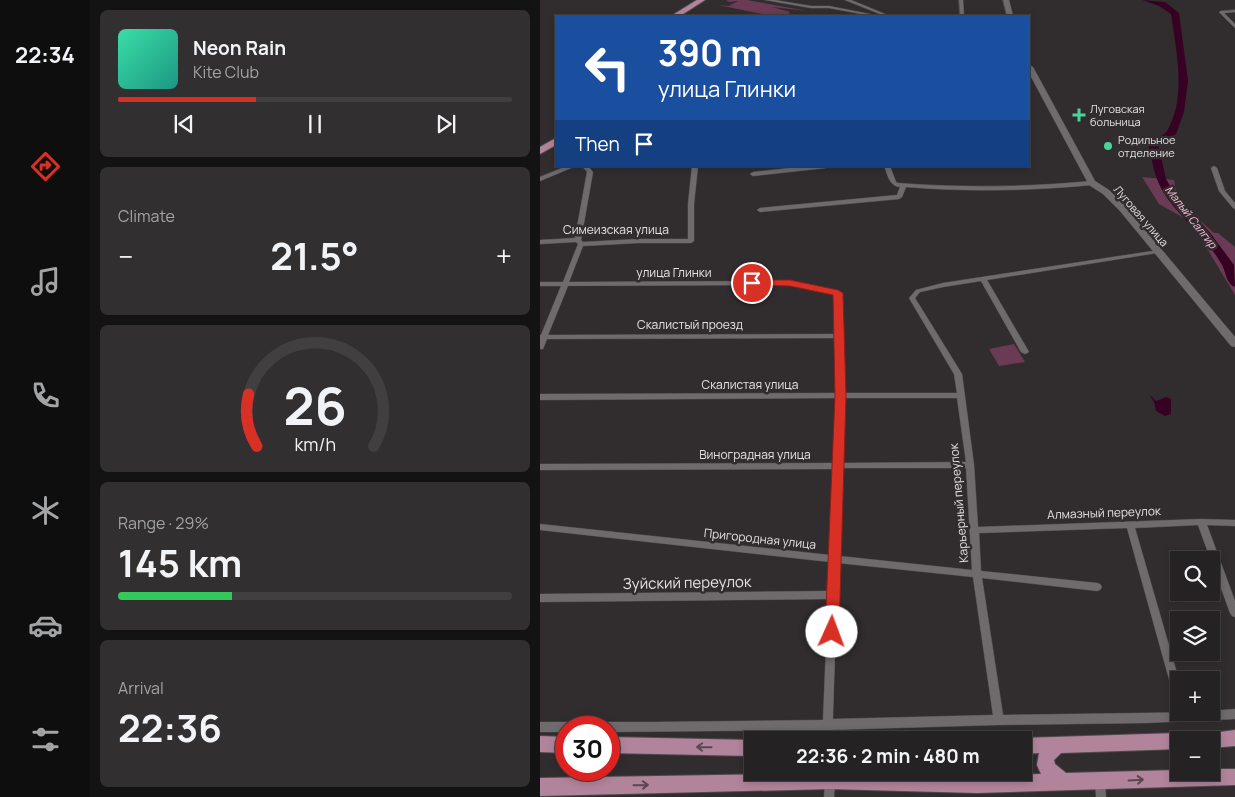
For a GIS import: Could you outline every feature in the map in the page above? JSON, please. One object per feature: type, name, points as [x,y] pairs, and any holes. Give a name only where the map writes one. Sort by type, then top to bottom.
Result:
[{"type":"main road","points":[[677,15],[702,0]]},
{"type":"main road","points":[[684,15],[707,0]]},
{"type":"main road","points":[[1006,0],[1010,15]]},
{"type":"main road","name":"Луговая улица","points":[[1030,69],[1092,183],[1106,192],[1235,344]]},
{"type":"main road","points":[[540,151],[555,142]]},
{"type":"main road","points":[[540,155],[555,147]]},
{"type":"main road","points":[[1220,739],[1235,738]]},
{"type":"main road","points":[[1032,746],[1170,741]]},
{"type":"main road","points":[[540,744],[555,744]]},
{"type":"main road","points":[[620,745],[744,748]]},
{"type":"main road","points":[[1057,745],[1045,756],[1044,763],[1050,772],[1064,782]]},
{"type":"main road","points":[[540,787],[698,790],[830,789],[1064,782],[1100,789],[1235,776]]},
{"type":"street","points":[[767,0],[811,8],[829,7],[873,15]]},
{"type":"street","points":[[847,0],[885,15]]},
{"type":"street","points":[[870,9],[873,0]]},
{"type":"street","points":[[961,0],[962,15]]},
{"type":"street","points":[[1235,11],[1221,12],[1235,27]]},
{"type":"street","points":[[540,179],[570,167]]},
{"type":"street","points":[[540,347],[542,337],[565,285],[580,242],[590,172],[586,167]]},
{"type":"street","name":"Симеизская улица","points":[[540,242],[691,241],[691,204],[695,167]]},
{"type":"street","points":[[753,174],[809,167]]},
{"type":"street","points":[[887,167],[894,183],[904,185],[966,189],[1040,189],[1092,183]]},
{"type":"street","points":[[1214,168],[1222,191],[1235,207]]},
{"type":"street","points":[[760,210],[899,197],[904,185]]},
{"type":"street","points":[[1025,352],[983,278],[1157,251]]},
{"type":"street","name":"Карьерный переулок","points":[[983,278],[935,286],[918,291],[912,298],[958,374],[970,465],[977,574],[999,720]]},
{"type":"street","name":"улица Глинки","points":[[540,284],[790,283],[838,293],[840,336]]},
{"type":"street","points":[[828,725],[838,466],[840,336]]},
{"type":"street","name":"Скалистый проезд","points":[[542,337],[840,336]]},
{"type":"street","name":"Скалистая улица","points":[[540,397],[960,395]]},
{"type":"street","name":"Виноградная улица","points":[[540,467],[970,465]]},
{"type":"street","points":[[1201,522],[1235,613]]},
{"type":"street","name":"Алмазный переулок","points":[[974,530],[1201,522],[1235,524]]},
{"type":"street","points":[[1130,525],[1172,671]]},
{"type":"street","name":"Пригородная улица","points":[[540,527],[1097,587]]},
{"type":"street","name":"Зуйский переулок","points":[[540,598],[834,595]]},
{"type":"street","points":[[1220,715],[1235,714]]},
{"type":"street","points":[[540,727],[828,725],[1170,716]]},
{"type":"shaded area","points":[[726,0],[747,0],[808,11],[772,7],[790,12],[788,15],[762,14],[718,5],[729,6],[738,1],[729,2]]},
{"type":"shaded area","points":[[1142,177],[1174,180],[1178,201],[1214,233],[1218,233],[1235,247],[1235,295],[1191,222],[1159,204]]},
{"type":"shaded area","points":[[1014,344],[1025,362],[999,366],[989,349]]},
{"type":"shaded area","points":[[1149,394],[1156,401],[1166,397],[1171,399],[1171,414],[1165,416],[1156,411],[1154,402]]},
{"type":"waterway","name":"Малый Салгир","points":[[1146,0],[1162,4],[1175,13],[1184,81],[1179,112],[1171,134],[1153,143],[1161,179],[1168,192],[1207,236],[1228,265],[1235,283]]},
{"type":"place","name":"Луговская больница","points":[[1079,115]]},
{"type":"place","name":"Родильное отделение","points":[[1108,146]]},
{"type":"route","points":[[752,283],[790,283],[838,293],[840,396],[832,632]]}]
